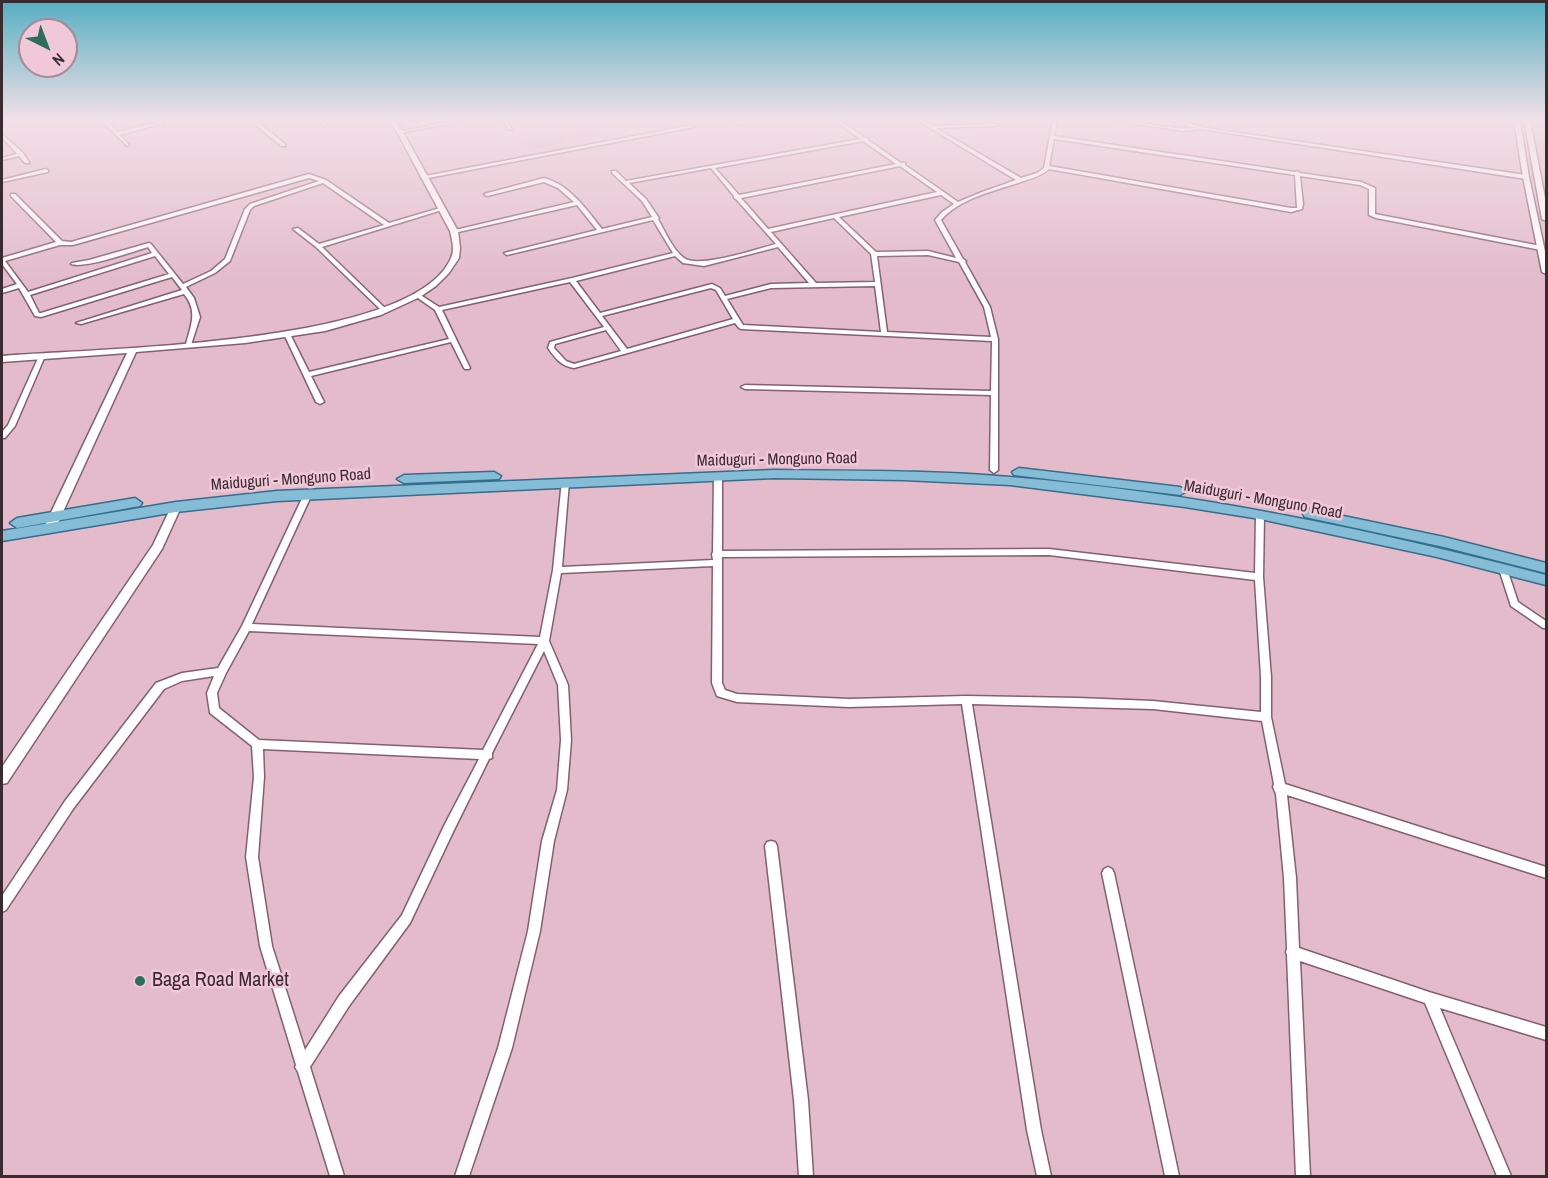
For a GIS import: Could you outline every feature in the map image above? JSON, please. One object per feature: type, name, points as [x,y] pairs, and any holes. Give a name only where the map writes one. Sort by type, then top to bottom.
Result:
[{"type":"main road","name":"Maiduguri - Monguno Road","points":[[2,536],[140,502],[268,488],[378,480],[713,466],[849,465],[994,470],[1092,479],[1229,499],[1397,532],[1546,568]]},
{"type":"main road","name":"Maiduguri - Monguno Road","points":[[2,527],[308,494],[718,476],[849,475],[1010,482],[1174,501],[1260,514],[1437,552],[1546,580]]},
{"type":"street","points":[[2,182],[30,175]]},
{"type":"street","points":[[2,359],[134,350],[287,334],[327,328],[384,310],[417,295],[440,278],[454,260],[457,248],[454,231],[423,177],[434,175]]},
{"type":"street","points":[[618,175],[644,200],[676,254],[685,262],[704,264],[779,245]]},
{"type":"street","points":[[627,182],[667,175]]},
{"type":"street","points":[[718,175],[813,284]]},
{"type":"street","points":[[736,197],[847,175]]},
{"type":"street","points":[[918,175],[958,204]]},
{"type":"street","points":[[1012,175],[1020,180]]},
{"type":"street","points":[[994,470],[995,339],[987,307],[938,220],[942,213],[958,204],[1036,175]]},
{"type":"street","points":[[1097,175],[1291,210],[1299,209],[1300,204],[1297,175]]},
{"type":"street","points":[[1309,175],[1368,185],[1372,188],[1372,215],[1386,220],[1541,248]]},
{"type":"street","points":[[1512,175],[1526,177],[1546,272]]},
{"type":"street","points":[[1538,175],[1546,219]]},
{"type":"street","points":[[173,275],[37,315],[27,294],[2,261],[60,243],[80,243],[309,176],[324,181],[388,225]]},
{"type":"street","points":[[487,194],[544,180],[551,181],[578,203],[601,231]]},
{"type":"street","points":[[79,323],[184,289],[228,260],[252,205],[324,181]]},
{"type":"street","points":[[766,231],[942,193]]},
{"type":"street","points":[[13,195],[60,243]]},
{"type":"street","points":[[454,231],[578,203]]},
{"type":"street","points":[[318,246],[442,209]]},
{"type":"street","points":[[836,217],[874,254],[884,333]]},
{"type":"street","points":[[507,253],[656,218]]},
{"type":"street","points":[[296,229],[318,246],[384,310]]},
{"type":"street","points":[[74,264],[149,245],[191,298],[197,317],[189,344]]},
{"type":"street","points":[[874,254],[928,253],[963,261]]},
{"type":"street","points":[[27,294],[156,254]]},
{"type":"street","points":[[438,309],[573,280],[676,254]]},
{"type":"street","points":[[573,280],[624,350]]},
{"type":"street","points":[[724,298],[771,286],[878,284]]},
{"type":"street","points":[[2,291],[21,285]]},
{"type":"street","points":[[599,315],[706,286],[718,289],[741,327],[995,339]]},
{"type":"street","points":[[417,295],[438,309],[467,368]]},
{"type":"street","points":[[608,328],[552,343],[551,348],[560,360],[567,365],[574,366],[624,350],[737,320]]},
{"type":"street","points":[[287,334],[320,402]]},
{"type":"street","points":[[306,375],[453,340]]},
{"type":"street","points":[[53,522],[134,350]]},
{"type":"street","points":[[2,436],[11,426],[42,356]]},
{"type":"street","points":[[746,387],[995,393]]},
{"type":"street","points":[[718,476],[717,684],[721,693],[737,698],[849,703],[966,700],[1153,705],[1266,717]]},
{"type":"street","points":[[302,1067],[344,1001],[406,919],[449,828],[544,641],[557,570],[565,482]]},
{"type":"street","points":[[308,494],[246,627],[221,672],[212,693],[214,710],[257,744],[488,755]]},
{"type":"street","points":[[2,778],[158,546],[176,507]]},
{"type":"street","points":[[1260,514],[1258,577],[1266,677],[1266,717],[1281,794],[1290,878],[1303,1176]]},
{"type":"street","points":[[557,570],[716,559],[1049,552],[1258,577]]},
{"type":"street","points":[[1503,569],[1514,604],[1546,626]]},
{"type":"street","points":[[246,627],[544,641]]},
{"type":"street","points":[[462,1176],[505,1048],[534,932],[548,841],[562,790],[566,740],[563,685],[544,641]]},
{"type":"street","points":[[2,906],[69,805],[160,686],[176,677],[193,673],[221,672]]},
{"type":"street","points":[[966,700],[1034,1130],[1044,1176]]},
{"type":"street","points":[[257,744],[259,777],[252,857],[266,946],[337,1176]]},
{"type":"street","points":[[1278,787],[1546,872]]},
{"type":"street","points":[[771,846],[801,1100],[806,1176]]},
{"type":"street","points":[[1108,873],[1172,1176]]},
{"type":"street","points":[[1292,952],[1429,998],[1546,1033]]},
{"type":"street","points":[[1429,998],[1504,1176]]},
{"type":"place","name":"Baga Road Market","points":[[140,981]]}]
